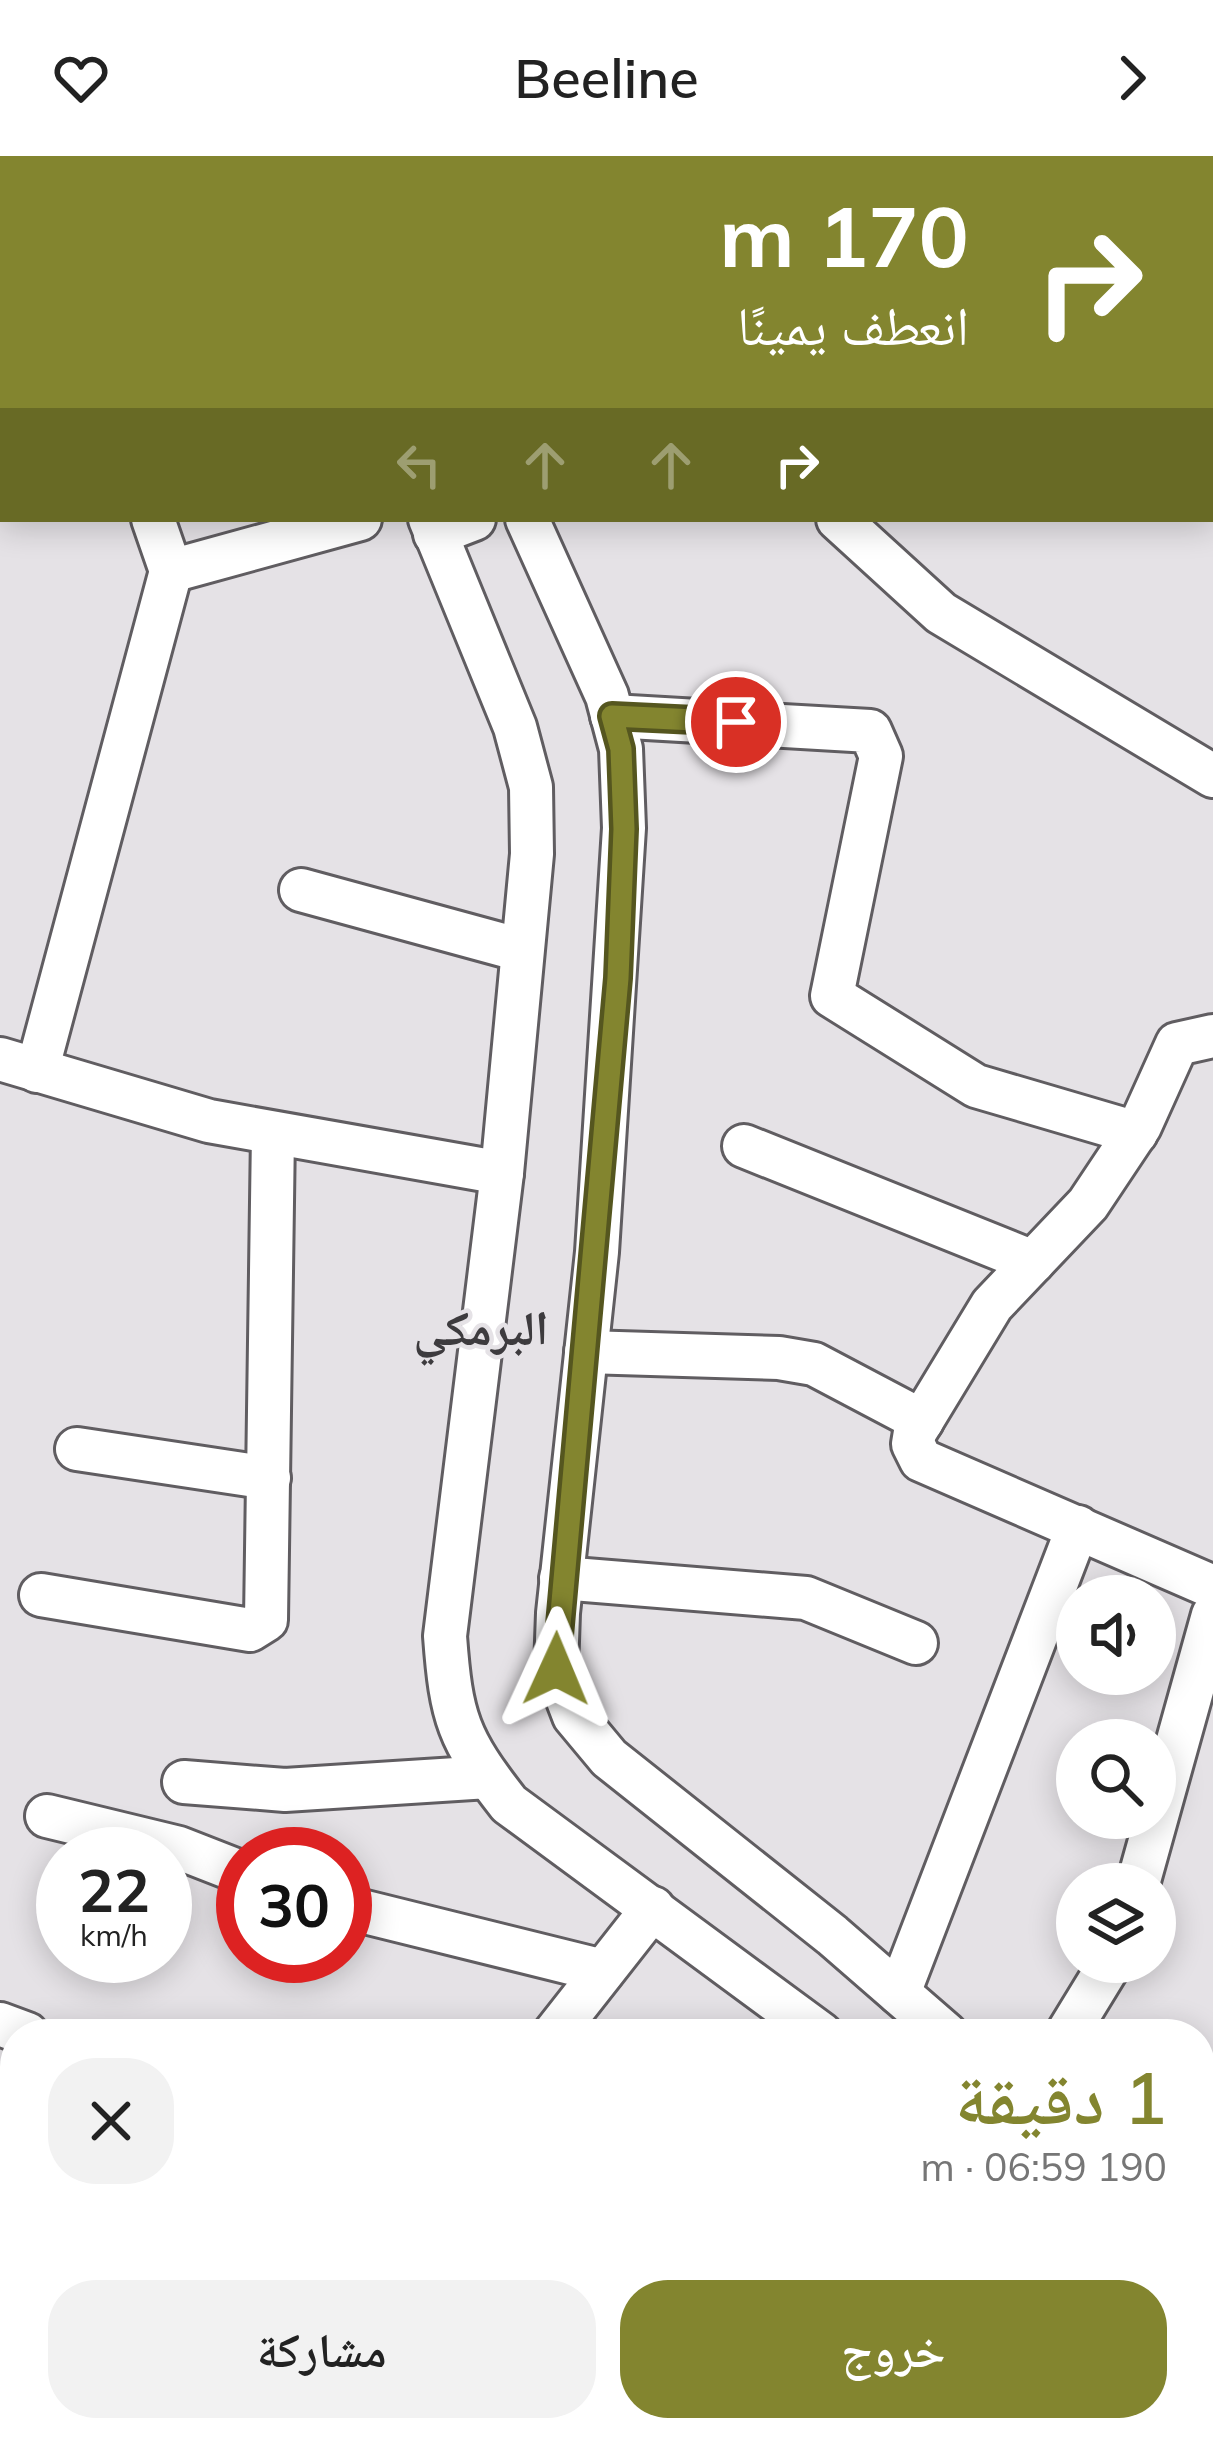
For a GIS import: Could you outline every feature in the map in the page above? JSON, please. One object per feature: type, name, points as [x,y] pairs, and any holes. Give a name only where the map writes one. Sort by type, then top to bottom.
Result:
[{"type":"street","points":[[154,522],[171,571],[19,1065],[209,1121],[502,1173]]},
{"type":"street","points":[[171,571],[349,522]]},
{"type":"street","points":[[528,522],[612,716],[621,749],[624,829],[614,1023],[556,1669],[574,1716],[609,1758],[929,2019]]},
{"type":"street","points":[[841,522],[941,613],[1213,776]]},
{"type":"street","points":[[447,525],[531,788],[532,854],[502,1173],[445,1636],[450,1705],[488,1777],[509,1804],[801,2019]]},
{"type":"street","points":[[612,716],[870,731],[881,756],[832,997],[976,1086],[1136,1132]]},
{"type":"street","points":[[301,890],[521,950]]},
{"type":"street","points":[[1213,1036],[1177,1044],[1136,1132],[1088,1204],[992,1305],[913,1444],[921,1460],[1213,1587]]},
{"type":"street","points":[[41,1595],[261,1628],[266,1620],[273,1132]]},
{"type":"street","points":[[744,1146],[1033,1262]]},
{"type":"street","points":[[586,1352],[779,1358],[814,1364],[922,1421]]},
{"type":"street","points":[[76,1449],[269,1478]]},
{"type":"street","points":[[899,1993],[1078,1527]]},
{"type":"street","points":[[561,1578],[806,1598],[916,1643]]},
{"type":"street","points":[[1144,1863],[1213,1615]]},
{"type":"street","points":[[184,1782],[285,1790],[488,1777]]},
{"type":"street","points":[[47,1816],[178,1848],[216,1863]]},
{"type":"street","points":[[566,2019],[653,1908]]},
{"type":"street","points":[[372,1914],[603,1972]]},
{"type":"street","points":[[1076,2019],[1098,1983]]},
{"type":"district","name":"البرمكي","points":[[481,1327]]},
{"type":"route","points":[[556,1669],[557,1613],[597,1252],[618,978],[624,829],[621,749],[612,716],[736,722]]}]
